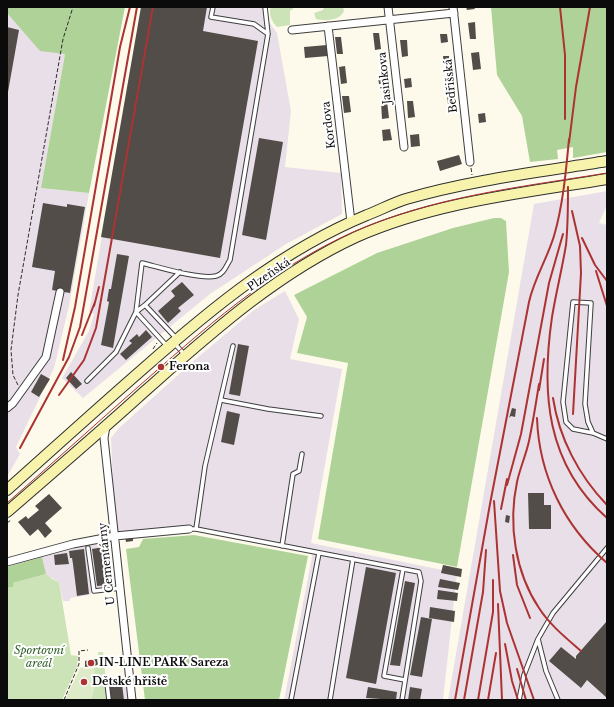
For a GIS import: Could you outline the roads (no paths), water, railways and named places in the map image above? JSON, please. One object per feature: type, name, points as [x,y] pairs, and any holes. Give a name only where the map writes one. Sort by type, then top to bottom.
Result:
[{"type":"main road","name":"Plzeňská","points":[[7,490],[172,343],[228,296],[317,238],[351,222],[405,200],[473,184],[607,161]]},
{"type":"main road","name":"Plzeňská","points":[[7,512],[107,426],[237,310],[326,252],[357,237],[409,218],[476,200],[607,178]]},
{"type":"street","name":"Jasinkova","points":[[388,7],[404,147]]},
{"type":"street","points":[[292,30],[389,20],[454,10]]},
{"type":"street","name":"Bedřišská","points":[[454,10],[470,162]]},
{"type":"street","name":"Kordova","points":[[328,26],[351,222]]},
{"type":"street","points":[[7,408],[21,393],[46,357],[60,292]]},
{"type":"street","name":"U Cementárny","points":[[107,426],[104,435],[122,588],[132,700]]},
{"type":"street","points":[[7,562],[73,544],[115,536],[193,529]]},
{"type":"lane","points":[[214,7],[212,18],[254,24],[268,34]]},
{"type":"lane","points":[[87,381],[116,352],[136,312],[142,263],[180,272],[205,276],[216,276],[224,271],[230,260],[268,34],[265,7]]},
{"type":"lane","points":[[136,312],[180,272]]},
{"type":"lane","points":[[594,433],[588,422],[584,404],[592,303],[572,302],[563,402],[566,422],[573,429],[594,433],[607,439]]},
{"type":"lane","points":[[145,305],[172,343]]},
{"type":"lane","points":[[136,312],[185,356]]},
{"type":"lane","points":[[233,346],[205,466],[193,529],[420,572],[422,581],[402,700]]},
{"type":"lane","points":[[221,400],[268,409],[320,416]]},
{"type":"lane","points":[[282,546],[293,474],[299,471],[302,454]]},
{"type":"lane","points":[[88,548],[94,591],[122,588]]},
{"type":"lane","points":[[519,700],[524,675],[538,639],[553,613],[607,548]]},
{"type":"lane","points":[[291,700],[319,553]]},
{"type":"lane","points":[[330,700],[353,560]]},
{"type":"lane","points":[[403,569],[384,676],[405,680]]},
{"type":"lane","points":[[538,639],[546,671],[558,700]]},
{"type":"lane","points":[[109,700],[107,684],[130,681]]},
{"type":"tram line","points":[[7,503],[198,334],[252,292],[308,255],[370,225],[428,206],[517,187],[607,173]]},
{"type":"railway","points":[[63,360],[75,307],[120,47],[130,7]]},
{"type":"railway","points":[[20,448],[69,357],[80,327],[137,7]]},
{"type":"railway","points":[[59,395],[84,360],[96,328],[153,7]]},
{"type":"railway","points":[[560,7],[565,55],[565,119]]},
{"type":"railway","points":[[569,143],[576,87],[590,7]]},
{"type":"railway","points":[[455,700],[490,504],[529,302],[534,285],[554,236],[560,212],[569,139]]},
{"type":"railway","points":[[568,187],[568,223],[566,245],[552,317],[549,345],[547,373],[548,400],[552,426],[560,451],[571,474],[587,497],[607,518]]},
{"type":"railway","points":[[572,211],[580,246],[581,273],[573,414]]},
{"type":"railway","points":[[507,485],[521,434],[549,283],[563,234]]},
{"type":"railway","points":[[582,238],[595,265],[607,281]]},
{"type":"railway","points":[[596,271],[607,306]]},
{"type":"railway","points":[[94,306],[99,287]]},
{"type":"railway","points":[[82,335],[95,302]]},
{"type":"railway","points":[[539,390],[544,359]]},
{"type":"railway","points":[[539,384],[529,441],[518,477],[514,498],[513,514],[516,547],[524,579],[539,608],[553,625],[581,651]]},
{"type":"railway","points":[[553,398],[560,428],[572,456],[588,482],[607,505]]},
{"type":"railway","points":[[537,418],[543,460],[557,498],[566,516],[578,533],[607,563]]},
{"type":"railway","points":[[501,509],[507,479]]},
{"type":"railway","points":[[494,501],[500,591],[507,623],[534,700]]},
{"type":"railway","points":[[464,700],[483,592],[486,550]]},
{"type":"railway","points":[[513,555],[517,585],[530,618]]},
{"type":"railway","points":[[478,700],[493,612],[493,580]]},
{"type":"railway","points":[[498,604],[502,700]]},
{"type":"railway","points":[[505,644],[512,681],[518,700]]},
{"type":"railway","points":[[488,700],[496,653]]},
{"type":"railway","points":[[517,669],[526,700]]},
{"type":"place","name":"Ferona","points":[[161,367]]},
{"type":"place","name":"IN-LINE PARK Sareza","points":[[91,663]]},
{"type":"place","name":"Dětské hřiště","points":[[84,682]]},
{"type":"park label","name":"Sportovní areál","points":[[39,657]]}]
